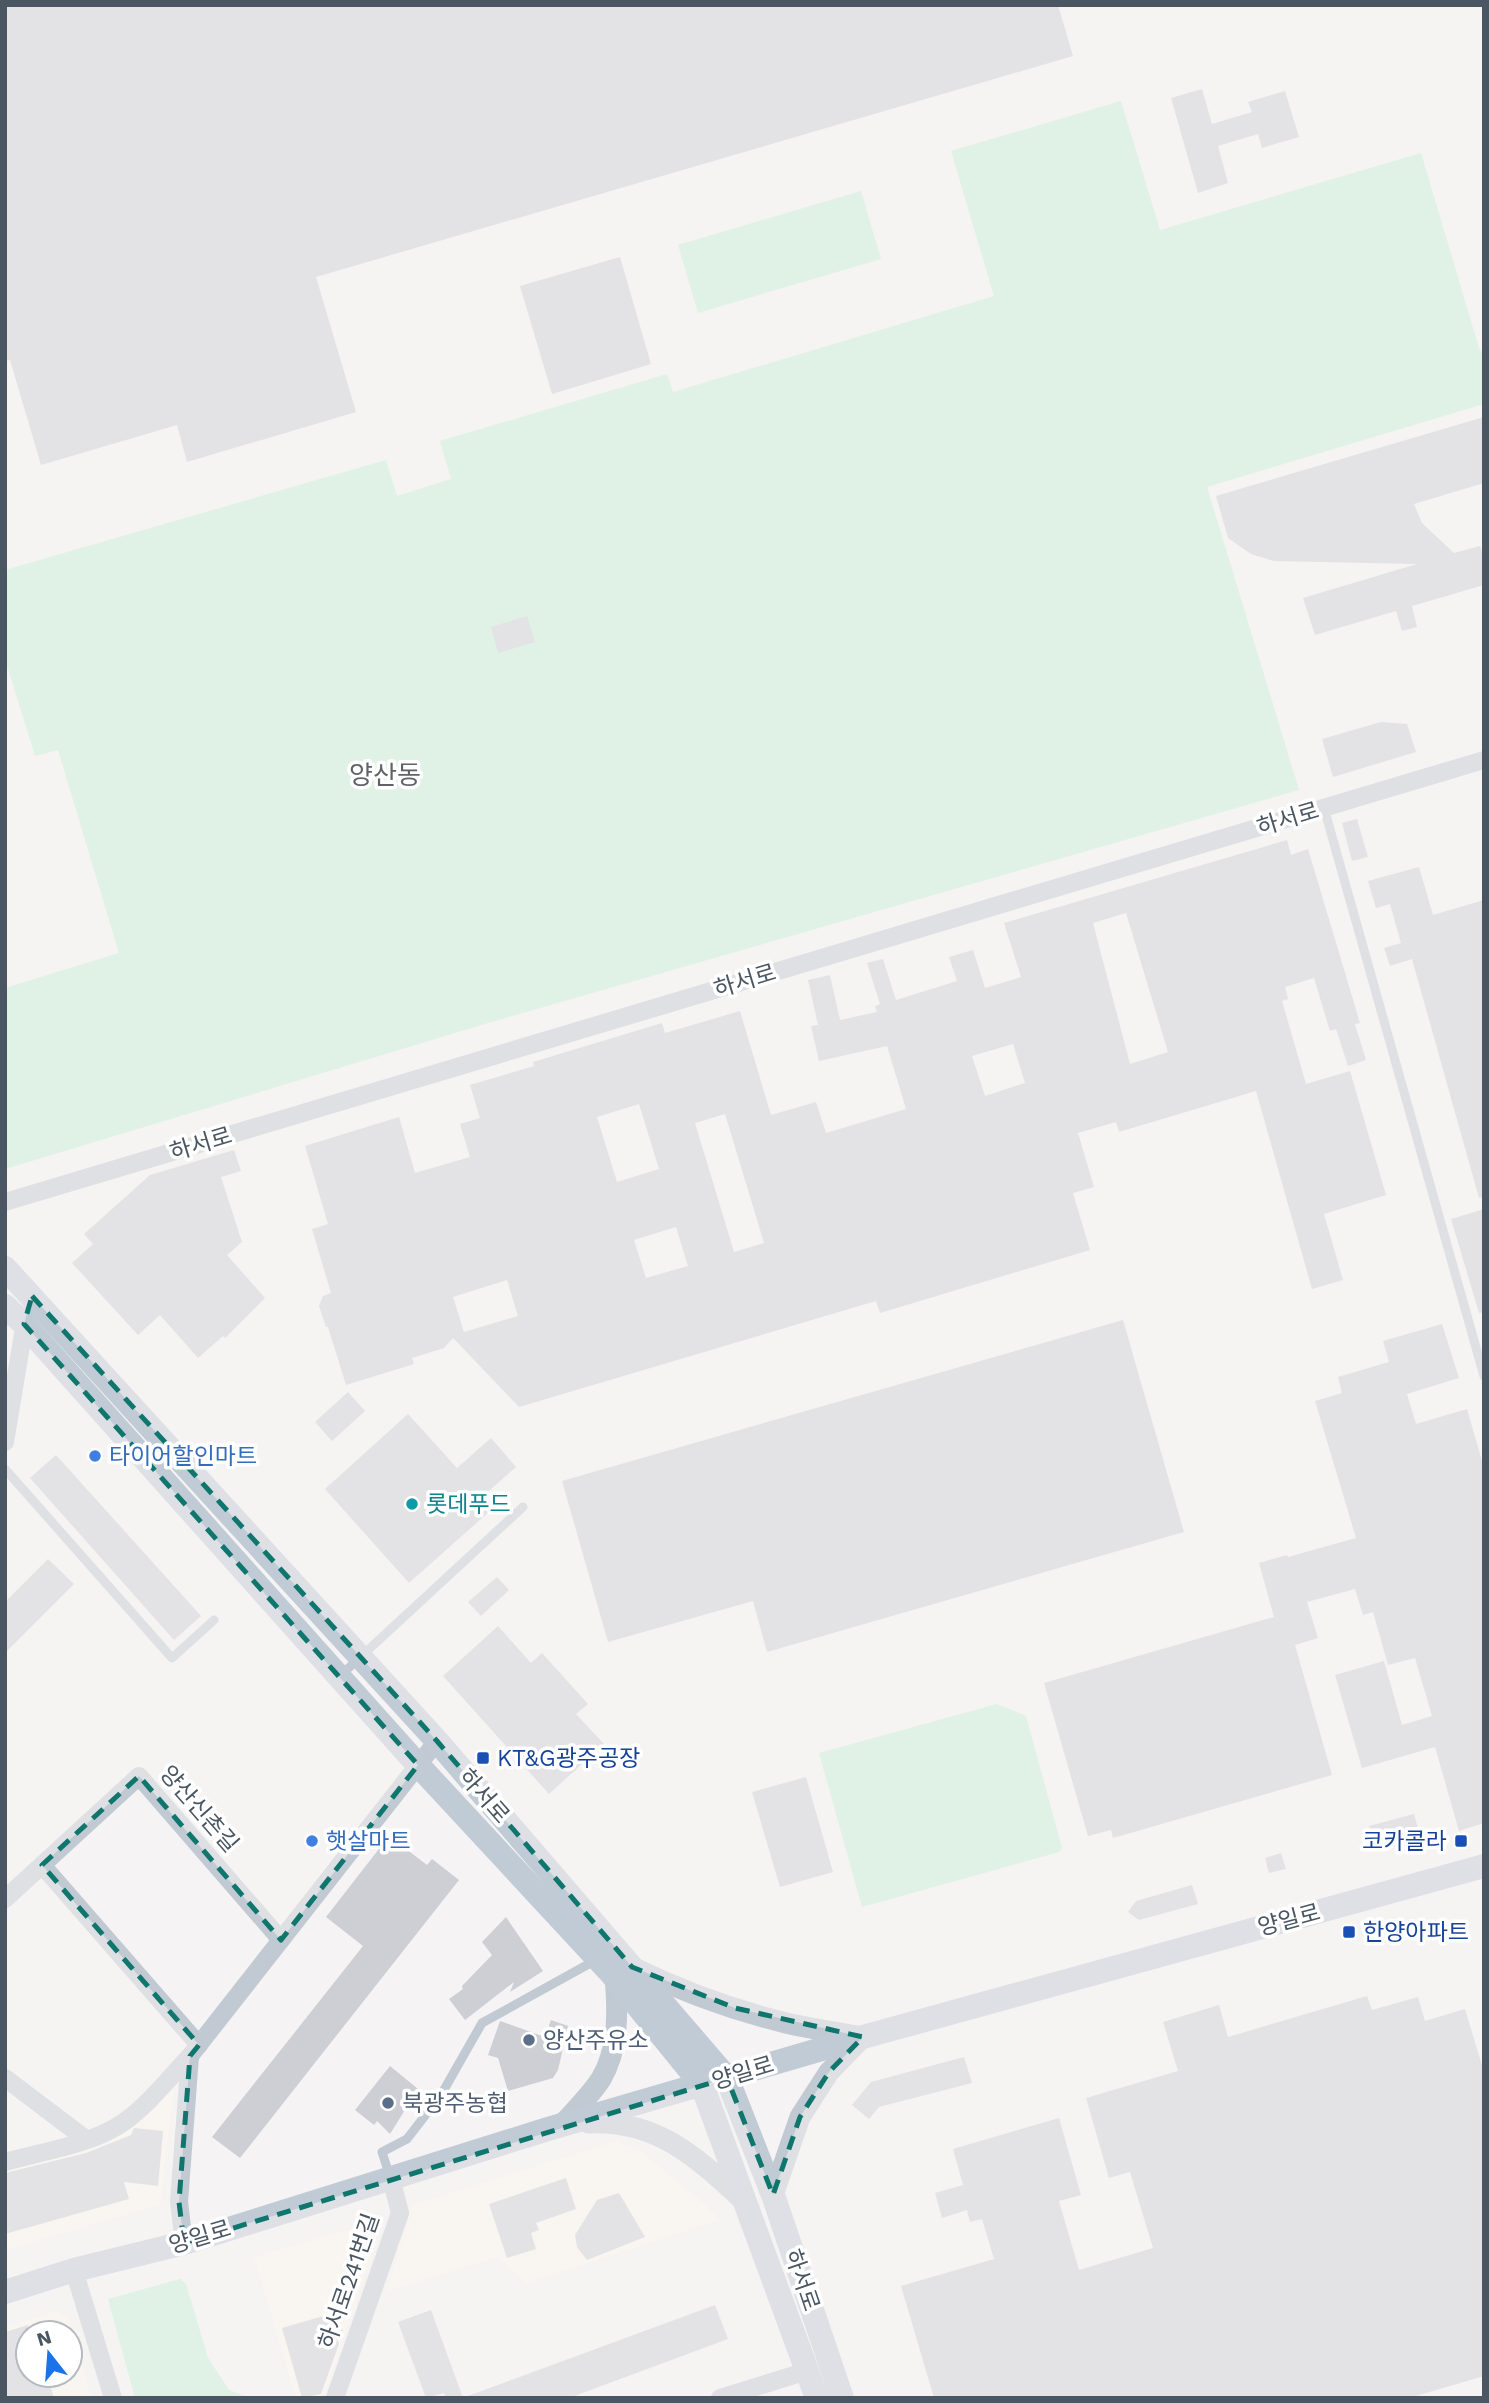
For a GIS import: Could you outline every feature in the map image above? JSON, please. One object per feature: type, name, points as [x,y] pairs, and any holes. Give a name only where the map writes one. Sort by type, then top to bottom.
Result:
[{"type":"main road","name":"하서로","points":[[5,1268],[437,1741],[615,1968],[702,2085],[817,2398]]},
{"type":"main road","name":"하서로","points":[[5,1306],[418,1765],[615,1968],[727,2078],[773,2195],[842,2398]]},
{"type":"main road","name":"양일로","points":[[5,2292],[74,2270],[184,2243],[562,2125],[863,2038],[1484,1866]]},
{"type":"street","name":"하서로","points":[[5,1202],[1484,760]]},
{"type":"street","points":[[5,1442],[24,1324],[32,1296]]},
{"type":"street","points":[[5,2161],[87,2140],[124,2122],[150,2099],[195,2050],[437,1741]]},
{"type":"street","name":"양산신촌길","points":[[5,1899],[139,1776],[281,1940]]},
{"type":"street","points":[[42,1865],[195,2050],[179,2202],[184,2243]]},
{"type":"street","points":[[562,2125],[602,2077],[610,2055],[618,2007],[615,1968],[786,2023],[863,2038]]},
{"type":"street","points":[[773,2195],[800,2117],[829,2072],[863,2038]]},
{"type":"street","points":[[5,2078],[87,2140]]},
{"type":"street","points":[[562,2125],[613,2122],[673,2142],[702,2163],[747,2203]]},
{"type":"street","name":"하서로241번길","points":[[335,2398],[400,2213],[391,2178]]},
{"type":"street","points":[[74,2270],[113,2398]]},
{"type":"street","points":[[720,2398],[807,2371]]},
{"type":"lane","points":[[1324,808],[1484,1376]]},
{"type":"lane","points":[[5,1469],[172,1658],[214,1620]]},
{"type":"lane","points":[[340,1676],[523,1507]]},
{"type":"lane","points":[[391,2178],[382,2152],[407,2139],[441,2095],[482,2023],[615,1968]]},
{"type":"highlighted area","points":[[32,1296],[437,1741],[632,1967],[735,2008],[863,2037],[829,2072],[800,2117],[773,2195],[727,2078],[184,2243],[179,2202],[190,2056],[199,2045],[42,1865],[139,1776],[281,1940],[418,1765],[24,1324]]},
{"type":"shaded area","points":[[165,2085],[174,2086],[160,2205],[5,2250],[5,2166],[118,2134]]},
{"type":"shaded area","points":[[616,2141],[640,2151],[705,2204],[719,2220],[526,2283],[498,2257],[387,2291],[412,2205]]},
{"type":"shaded area","points":[[382,2220],[382,2228],[323,2398],[296,2398],[254,2257]]},
{"type":"shaded area","points":[[57,2311],[68,2319],[31,2319]]},
{"type":"shaded area","points":[[14,2324],[14,2389],[84,2389],[84,2374],[91,2398],[5,2398],[5,2327]]},
{"type":"green space","points":[[1121,101],[1160,230],[1421,153],[1479,348],[1484,356],[1484,404],[1207,487],[1299,790],[488,1023],[5,1169],[5,988],[119,953],[58,750],[35,756],[5,659],[5,570],[386,460],[397,496],[451,479],[440,441],[667,374],[673,392],[994,296],[951,151]]},
{"type":"green space","points":[[861,191],[881,259],[698,313],[678,245]]},
{"type":"green space","points":[[997,1704],[1026,1716],[1062,1848],[1059,1852],[862,1907],[819,1753]]},
{"type":"green space","points":[[180,2279],[186,2284],[208,2358],[229,2390],[250,2398],[135,2398],[108,2299]]},
{"type":"building","points":[[5,5],[1058,5],[1073,56],[316,277],[356,412],[187,462],[177,425],[41,465],[10,360],[5,361]]},
{"type":"building","points":[[1202,89],[1212,124],[1252,112],[1248,102],[1285,91],[1299,137],[1262,148],[1258,134],[1218,146],[1228,183],[1198,193],[1171,98]]},
{"type":"building","points":[[620,257],[651,364],[552,394],[520,286]]},
{"type":"building","points":[[1484,417],[1484,483],[1414,504],[1422,523],[1454,553],[1480,546],[1484,558],[1484,585],[1412,606],[1417,627],[1402,631],[1396,611],[1315,635],[1303,598],[1417,564],[1274,561],[1251,554],[1228,538],[1216,496]]},
{"type":"building","points":[[527,616],[535,642],[498,653],[491,627]]},
{"type":"building","points":[[1381,722],[1407,724],[1416,752],[1333,777],[1322,739]]},
{"type":"building","points":[[1357,819],[1368,857],[1352,861],[1342,823]]},
{"type":"building","points":[[1287,840],[1291,855],[1308,849],[1360,1023],[1355,1024],[1366,1060],[1348,1066],[1336,1029],[1330,1031],[1314,978],[1285,987],[1288,999],[1282,1001],[1306,1084],[1350,1071],[1386,1195],[1324,1214],[1343,1280],[1312,1289],[1256,1091],[1119,1132],[1116,1122],[1078,1133],[1094,1187],[1073,1193],[1090,1250],[880,1313],[876,1301],[519,1407],[453,1338],[444,1348],[412,1358],[414,1364],[346,1385],[319,1306],[323,1296],[331,1293],[312,1229],[328,1224],[305,1146],[399,1117],[415,1173],[470,1157],[460,1124],[480,1118],[470,1085],[534,1066],[533,1062],[662,1023],[665,1033],[740,1011],[771,1115],[816,1102],[826,1133],[906,1109],[887,1046],[819,1061],[811,1026],[818,1025],[808,980],[830,975],[840,1020],[877,1012],[875,1006],[880,1004],[867,963],[883,959],[896,1000],[957,981],[949,957],[973,950],[985,988],[1021,977],[1004,923]],"holes":[[[1126,913],[1168,1052],[1130,1064],[1093,923]],[[1013,1044],[1025,1083],[985,1096],[972,1056]],[[639,1104],[659,1169],[617,1182],[597,1117]],[[725,1114],[764,1243],[734,1252],[695,1123]],[[676,1227],[688,1266],[646,1278],[634,1240]],[[507,1280],[518,1316],[464,1332],[453,1297]]]},
{"type":"building","points":[[1419,867],[1433,915],[1484,900],[1484,1197],[1479,1198],[1412,959],[1390,966],[1384,948],[1401,943],[1390,904],[1376,908],[1368,881]]},
{"type":"building","points":[[234,1150],[241,1171],[221,1177],[242,1242],[227,1255],[265,1298],[225,1338],[223,1336],[198,1358],[160,1315],[138,1335],[72,1263],[93,1244],[84,1234],[150,1175]]},
{"type":"building","points":[[1484,1209],[1484,1312],[1479,1313],[1451,1219]]},
{"type":"building","points":[[1123,1320],[1184,1532],[767,1652],[753,1601],[608,1642],[562,1481]]},
{"type":"building","points":[[1442,1324],[1459,1378],[1407,1394],[1416,1424],[1467,1409],[1484,1468],[1484,1823],[1459,1831],[1435,1747],[1362,1768],[1335,1675],[1384,1661],[1402,1725],[1432,1716],[1415,1658],[1388,1665],[1373,1612],[1363,1615],[1355,1589],[1307,1602],[1318,1638],[1295,1645],[1332,1775],[1113,1838],[1111,1830],[1088,1836],[1044,1683],[1274,1617],[1259,1563],[1356,1538],[1315,1401],[1342,1393],[1338,1377],[1389,1362],[1383,1341]]},
{"type":"building","points":[[348,1392],[365,1411],[332,1441],[315,1422]]},
{"type":"building","name":"롯데푸드","points":[[408,1414],[457,1468],[491,1438],[516,1467],[481,1498],[491,1510],[409,1583],[325,1489]]},
{"type":"building","points":[[56,1455],[201,1616],[174,1640],[30,1478]]},
{"type":"building","points":[[48,1559],[74,1584],[5,1653],[5,1602]]},
{"type":"building","points":[[497,1577],[509,1590],[481,1616],[468,1602]]},
{"type":"building","points":[[498,1626],[531,1663],[542,1653],[588,1704],[576,1714],[604,1744],[549,1794],[443,1676]]},
{"type":"building","points":[[806,1777],[833,1872],[780,1887],[752,1792]]},
{"type":"building","points":[[1414,1814],[1419,1832],[1375,1845],[1369,1826]]},
{"type":"building","points":[[389,1836],[427,1865],[432,1859],[459,1880],[240,2158],[212,2137],[363,1946],[326,1917]]},
{"type":"building","points":[[1281,1853],[1286,1869],[1269,1873],[1265,1858]]},
{"type":"building","points":[[1192,1885],[1198,1904],[1139,1920],[1128,1912],[1136,1901]]},
{"type":"building","points":[[506,1917],[543,1971],[510,1992],[514,1982],[465,2020],[449,1999],[463,1989],[462,1986],[492,1955],[482,1942]]},
{"type":"building","points":[[1367,1996],[1372,2010],[1418,1997],[1425,2021],[1465,2009],[1484,2072],[1484,2376],[1409,2398],[934,2398],[901,2286],[994,2259],[982,2219],[970,2222],[967,2210],[942,2218],[935,2193],[963,2185],[953,2149],[1059,2118],[1081,2195],[1059,2201],[1079,2270],[1153,2248],[1130,2172],[1109,2178],[1086,2098],[1178,2071],[1163,2022],[1219,2005],[1228,2037]]},
{"type":"building","points":[[551,2020],[568,2026],[558,2070],[553,2078],[508,2091],[498,2058],[488,2055],[500,2021],[545,2037]]},
{"type":"building","points":[[964,2057],[972,2083],[879,2107],[869,2119],[852,2105],[871,2082]]},
{"type":"building","points":[[390,2066],[418,2089],[390,2134],[377,2121],[374,2125],[355,2110]]},
{"type":"building","points":[[134,2128],[163,2131],[158,2186],[124,2182],[129,2199],[5,2234],[5,2173],[86,2153],[131,2135]]},
{"type":"building","points":[[566,2178],[576,2209],[536,2223],[539,2230],[531,2233],[536,2249],[507,2258],[489,2204]]},
{"type":"building","points":[[619,2193],[645,2237],[587,2260],[577,2247],[575,2235],[597,2200]]},
{"type":"building","points":[[715,2305],[728,2339],[569,2398],[468,2398],[468,2396]]},
{"type":"building","points":[[431,2310],[463,2398],[446,2398],[444,2393],[426,2398],[398,2322]]},
{"type":"building","points":[[337,2312],[343,2332],[335,2334],[339,2344],[321,2394],[302,2398],[282,2328]]},
{"type":"building","points":[[14,2329],[14,2389],[51,2389],[54,2398],[5,2398],[5,2332]]},
{"type":"place","name":"타이어할인마트","points":[[95,1456]]},
{"type":"place","name":"롯데푸드","points":[[412,1504]]},
{"type":"place","name":"KT&G광주공장","points":[[483,1758]]},
{"type":"place","name":"햇살마트","points":[[312,1841]]},
{"type":"place","name":"코카콜라","points":[[1461,1841]]},
{"type":"place","name":"한양아파트","points":[[1349,1932]]},
{"type":"place","name":"양산주유소","points":[[529,2040]]},
{"type":"place","name":"북광주농협","points":[[388,2103]]},
{"type":"district","name":"양산동","points":[[385,775]]}]
